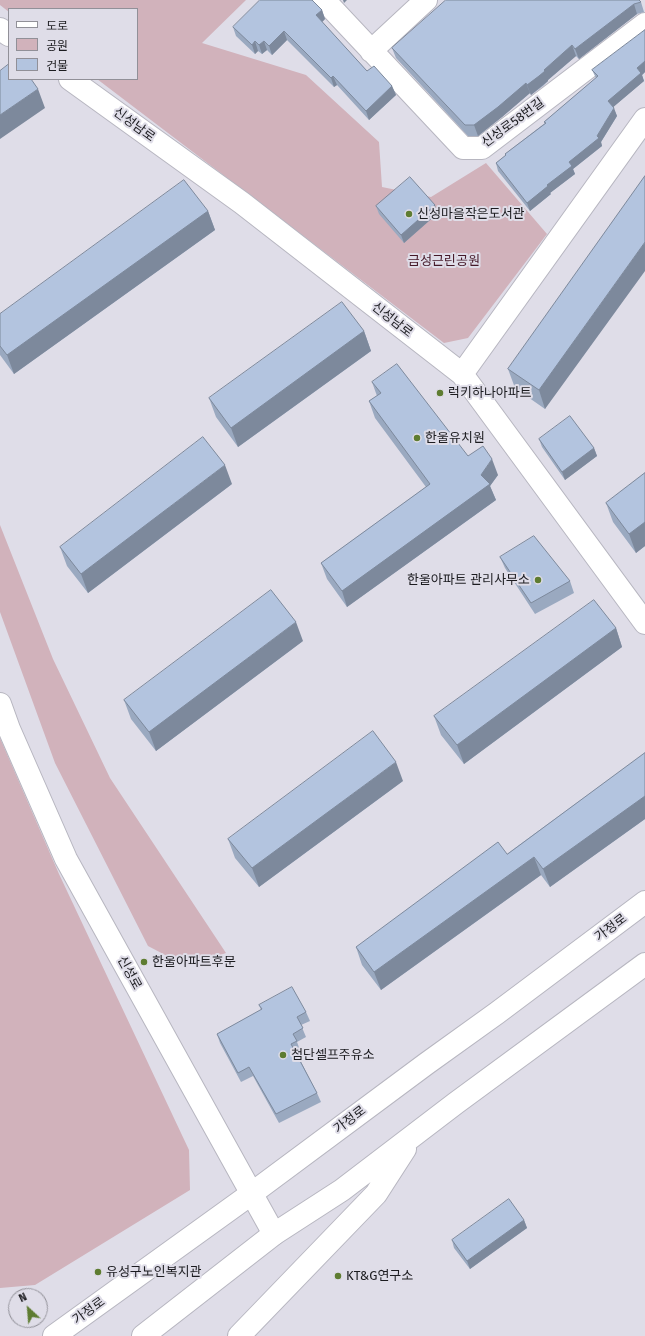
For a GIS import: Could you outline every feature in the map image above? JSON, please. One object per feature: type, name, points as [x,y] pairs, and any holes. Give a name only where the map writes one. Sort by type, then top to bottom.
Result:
[{"type":"street","name":"신성로58번길","points":[[324,0],[463,148],[482,148],[645,24]]},
{"type":"street","points":[[371,51],[426,0]]},
{"type":"street","name":"신성남로","points":[[71,80],[242,203],[462,374],[645,623]]},
{"type":"street","points":[[462,374],[645,118]]},
{"type":"street","name":"신성로","points":[[0,704],[9,729],[66,859],[274,1234]]},
{"type":"street","name":"가정로","points":[[54,1336],[251,1194],[645,902]]},
{"type":"street","points":[[143,1336],[274,1234],[342,1190],[645,964]]},
{"type":"street","points":[[239,1336],[376,1194],[414,1135]]},
{"type":"green space","name":"금성근린공원","points":[[0,0],[246,0],[202,43],[306,75],[379,142],[382,187],[431,197],[486,163],[547,234],[468,338],[444,343],[98,80],[138,80],[138,8],[8,8],[8,11],[0,5]]},
{"type":"green space","points":[[0,525],[53,659],[110,778],[226,953],[194,964],[169,957],[148,946],[55,763],[0,612]]},
{"type":"green space","points":[[0,738],[59,874],[189,1150],[190,1190],[35,1285],[0,1288]]},
{"type":"building","points":[[260,0],[312,0],[322,10],[316,15],[367,71],[374,66],[392,86],[366,111],[333,76],[331,78],[284,31],[269,46],[264,41],[259,45],[255,41],[252,45],[233,27]]},
{"type":"building","points":[[446,0],[639,0],[641,2],[634,4],[575,49],[572,45],[539,76],[527,85],[526,83],[474,125],[465,125],[392,48]]},
{"type":"building","points":[[645,30],[645,61],[637,68],[641,73],[608,101],[614,108],[597,136],[599,138],[569,162],[572,166],[547,185],[548,186],[527,203],[496,163],[506,155],[505,154],[546,123],[544,122],[598,76],[592,70]]},
{"type":"building","points":[[8,65],[8,80],[32,80],[38,89],[0,115],[0,71]]},
{"type":"building","points":[[645,176],[645,242],[539,390],[508,369]]},
{"type":"building","name":"신성마을작은도서관","points":[[410,177],[435,205],[401,235],[376,206]]},
{"type":"building","points":[[184,180],[208,211],[7,355],[0,346],[0,314]]},
{"type":"building","points":[[342,302],[364,331],[231,428],[209,398]]},
{"type":"building","points":[[397,364],[468,456],[483,446],[492,459],[481,475],[490,484],[342,591],[321,563],[430,484],[369,401],[381,393],[372,382]]},
{"type":"building","points":[[570,416],[594,448],[562,472],[539,439]]},
{"type":"building","points":[[203,437],[225,465],[81,574],[60,547]]},
{"type":"building","points":[[645,473],[645,522],[629,534],[606,503]]},
{"type":"building","name":"한울아파트 관리사무소","points":[[534,536],[570,581],[531,603],[500,557]]},
{"type":"building","points":[[271,590],[296,622],[149,732],[124,700]]},
{"type":"building","points":[[594,600],[616,628],[457,745],[434,716]]},
{"type":"building","points":[[373,731],[396,762],[252,868],[228,839]]},
{"type":"building","points":[[645,753],[645,796],[543,869],[534,857],[374,972],[356,947],[498,842],[507,854]]},
{"type":"building","points":[[292,987],[306,1012],[297,1017],[303,1028],[293,1034],[297,1041],[291,1044],[317,1093],[276,1114],[249,1067],[238,1073],[217,1034],[262,1009],[259,1005]]},
{"type":"building","points":[[509,1199],[524,1220],[467,1261],[452,1240]]},
{"type":"place","name":"신성마을작은도서관","points":[[409,214]]},
{"type":"place","name":"럭키하나아파트","points":[[440,393]]},
{"type":"place","name":"한울유치원","points":[[417,438]]},
{"type":"place","name":"한울아파트 관리사무소","points":[[538,580]]},
{"type":"place","name":"한울아파트후문","points":[[144,962]]},
{"type":"place","name":"첨단셀프주유소","points":[[283,1055]]},
{"type":"place","name":"유성구노인복지관","points":[[98,1272]]},
{"type":"place","name":"KT&G연구소","points":[[338,1276]]}]
